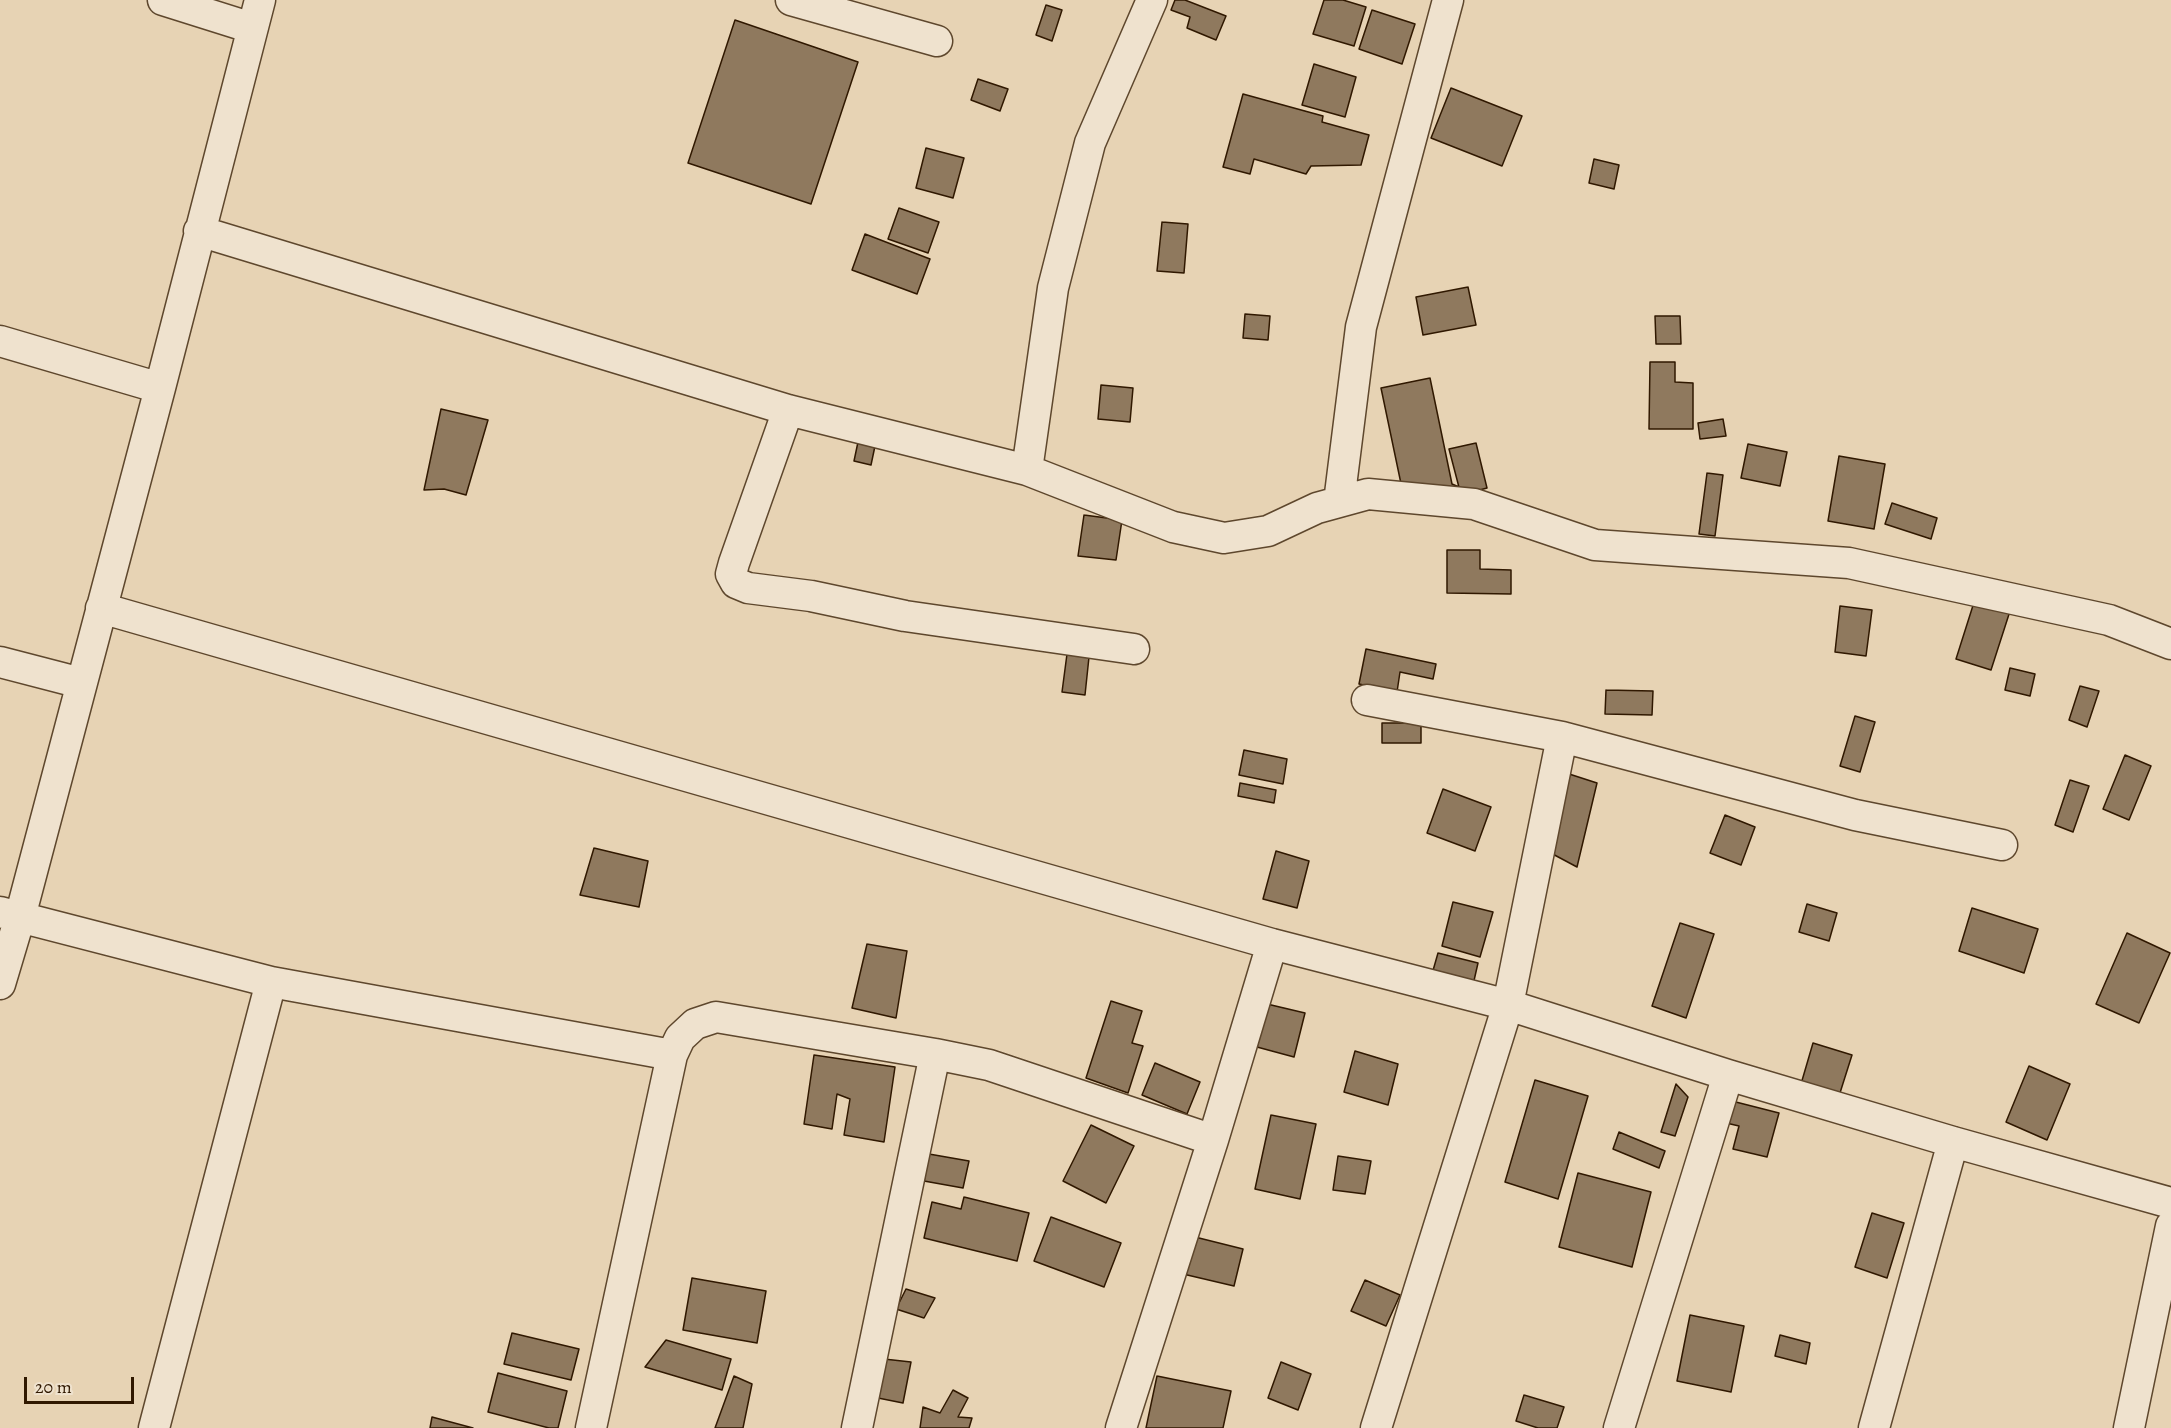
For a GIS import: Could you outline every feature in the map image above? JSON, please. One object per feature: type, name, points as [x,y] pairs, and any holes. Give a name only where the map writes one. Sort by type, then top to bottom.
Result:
[{"type":"street","points":[[0,984],[10,914],[81,683],[256,14],[163,0]]},
{"type":"street","points":[[791,0],[937,41]]},
{"type":"street","points":[[1027,470],[1053,288],[1090,143],[1152,0]]},
{"type":"street","points":[[1339,502],[1361,327],[1448,0]]},
{"type":"street","points":[[199,231],[788,410],[1027,470],[1173,527],[1224,538],[1268,531],[1317,508],[1368,494],[1474,504],[1595,545],[1849,563],[1935,580],[2109,620],[2171,644]]},
{"type":"street","points":[[0,341],[160,388]]},
{"type":"street","points":[[788,410],[734,563],[731,574],[736,582],[748,588],[811,596],[905,616],[1134,649]]},
{"type":"street","points":[[101,608],[1272,944],[1508,1005],[1728,1075],[1953,1142],[2171,1203]]},
{"type":"street","points":[[0,662],[81,683]]},
{"type":"street","points":[[1367,699],[1562,737],[1855,815],[2002,845]]},
{"type":"street","points":[[1376,1428],[1508,1005],[1562,737]]},
{"type":"street","points":[[10,914],[271,982],[672,1055]]},
{"type":"street","points":[[1121,1428],[1214,1140],[1272,944]]},
{"type":"street","points":[[154,1428],[271,982]]},
{"type":"street","points":[[591,1428],[672,1055],[680,1038],[695,1024],[716,1017],[989,1065],[1214,1140]]},
{"type":"street","points":[[857,1428],[935,1054]]},
{"type":"street","points":[[1619,1428],[1728,1075]]},
{"type":"street","points":[[1874,1428],[1953,1142]]},
{"type":"street","points":[[2129,1428],[2171,1226]]},
{"type":"building","points":[[1175,0],[1185,0],[1226,16],[1216,40],[1187,28],[1190,17],[1171,10]]},
{"type":"building","points":[[1324,0],[1343,0],[1366,7],[1354,46],[1313,34]]},
{"type":"building","points":[[1046,5],[1062,10],[1052,41],[1036,35]]},
{"type":"building","points":[[1372,10],[1415,24],[1402,64],[1359,49]]},
{"type":"building","points":[[735,20],[858,62],[811,204],[688,163]]},
{"type":"building","points":[[1314,64],[1356,77],[1345,117],[1302,105]]},
{"type":"building","points":[[978,79],[1008,89],[1000,111],[971,100]]},
{"type":"building","points":[[1451,88],[1522,116],[1502,166],[1431,138]]},
{"type":"building","points":[[1243,94],[1323,116],[1322,122],[1369,135],[1361,165],[1311,166],[1306,174],[1254,159],[1250,174],[1223,167]]},
{"type":"building","points":[[926,148],[964,158],[953,198],[916,188]]},
{"type":"building","points":[[1594,159],[1619,165],[1614,189],[1589,183]]},
{"type":"building","points":[[899,208],[939,222],[928,253],[888,239]]},
{"type":"building","points":[[1162,222],[1188,224],[1184,273],[1157,271]]},
{"type":"building","points":[[865,234],[930,259],[917,294],[852,270]]},
{"type":"building","points":[[1468,287],[1476,325],[1423,335],[1416,297]]},
{"type":"building","points":[[1245,314],[1270,316],[1268,340],[1243,338]]},
{"type":"building","points":[[1655,316],[1680,316],[1681,344],[1656,344]]},
{"type":"building","points":[[1650,362],[1675,362],[1675,382],[1693,383],[1693,429],[1649,429]]},
{"type":"building","points":[[1430,378],[1452,484],[1459,487],[1404,498],[1381,388]]},
{"type":"building","points":[[1101,385],[1133,388],[1130,422],[1098,419]]},
{"type":"building","points":[[441,409],[488,420],[466,495],[444,489],[424,490]]},
{"type":"building","points":[[1723,419],[1726,436],[1700,439],[1698,423]]},
{"type":"building","points":[[858,442],[875,446],[871,465],[854,461]]},
{"type":"building","points":[[1476,443],[1487,488],[1461,495],[1449,449]]},
{"type":"building","points":[[1748,444],[1787,452],[1780,486],[1741,478]]},
{"type":"building","points":[[1839,456],[1885,464],[1874,529],[1828,521]]},
{"type":"building","points":[[1707,473],[1723,475],[1715,536],[1699,534]]},
{"type":"building","points":[[1892,503],[1937,518],[1931,539],[1885,524]]},
{"type":"building","points":[[1084,515],[1122,520],[1116,560],[1078,556]]},
{"type":"building","points":[[1447,550],[1480,550],[1480,569],[1511,570],[1511,594],[1447,593]]},
{"type":"building","points":[[1976,596],[2011,608],[1991,670],[1956,659]]},
{"type":"building","points":[[1840,606],[1872,610],[1866,656],[1835,652]]},
{"type":"building","points":[[1366,649],[1436,664],[1433,679],[1400,672],[1397,692],[1359,684]]},
{"type":"building","points":[[1067,654],[1089,657],[1085,695],[1062,692]]},
{"type":"building","points":[[2010,668],[2035,674],[2030,696],[2005,690]]},
{"type":"building","points":[[2080,686],[2099,691],[2087,727],[2069,720]]},
{"type":"building","points":[[1606,690],[1653,691],[1652,715],[1605,714]]},
{"type":"building","points":[[1855,716],[1875,722],[1860,772],[1840,766]]},
{"type":"building","points":[[1382,723],[1421,723],[1421,743],[1382,743]]},
{"type":"building","points":[[1244,750],[1287,759],[1283,784],[1239,775]]},
{"type":"building","points":[[2125,755],[2151,766],[2129,820],[2103,809]]},
{"type":"building","points":[[1563,772],[1597,783],[1577,867],[1547,851]]},
{"type":"building","points":[[2070,780],[2089,786],[2073,832],[2055,825]]},
{"type":"building","points":[[1240,783],[1276,790],[1274,803],[1238,796]]},
{"type":"building","points":[[1443,789],[1491,807],[1475,851],[1427,833]]},
{"type":"building","points":[[1725,815],[1755,827],[1741,865],[1710,853]]},
{"type":"building","points":[[594,848],[648,861],[639,907],[580,895]]},
{"type":"building","points":[[1276,851],[1309,861],[1297,908],[1263,899]]},
{"type":"building","points":[[1453,902],[1493,912],[1480,957],[1442,946]]},
{"type":"building","points":[[1807,904],[1837,913],[1829,941],[1799,932]]},
{"type":"building","points":[[1972,908],[2038,929],[2024,973],[1959,951]]},
{"type":"building","points":[[1680,923],[1714,934],[1686,1018],[1652,1006]]},
{"type":"building","points":[[2127,933],[2170,953],[2139,1023],[2096,1004]]},
{"type":"building","points":[[867,944],[907,951],[896,1018],[852,1008]]},
{"type":"building","points":[[1438,953],[1478,963],[1473,985],[1432,974]]},
{"type":"building","points":[[1111,1001],[1142,1011],[1132,1043],[1143,1046],[1128,1093],[1086,1078]]},
{"type":"building","points":[[1267,1004],[1305,1013],[1294,1057],[1257,1047]]},
{"type":"building","points":[[1813,1043],[1852,1055],[1839,1096],[1801,1084]]},
{"type":"building","points":[[1355,1051],[1398,1064],[1388,1105],[1344,1092]]},
{"type":"building","points":[[814,1055],[895,1067],[884,1142],[844,1135],[850,1099],[837,1094],[832,1129],[804,1124]]},
{"type":"building","points":[[1155,1063],[1200,1082],[1187,1114],[1142,1095]]},
{"type":"building","points":[[2029,1066],[2070,1084],[2047,1140],[2006,1122]]},
{"type":"building","points":[[1535,1080],[1588,1096],[1558,1199],[1505,1182]]},
{"type":"building","points":[[1676,1084],[1688,1097],[1675,1136],[1661,1132]]},
{"type":"building","points":[[1728,1100],[1779,1113],[1767,1157],[1733,1149],[1739,1126],[1722,1122]]},
{"type":"building","points":[[1271,1115],[1316,1124],[1300,1199],[1255,1189]]},
{"type":"building","points":[[1091,1125],[1134,1146],[1106,1203],[1063,1181]]},
{"type":"building","points":[[1619,1132],[1665,1151],[1659,1168],[1613,1149]]},
{"type":"building","points":[[929,1154],[969,1161],[963,1188],[924,1181]]},
{"type":"building","points":[[1338,1156],[1371,1161],[1365,1194],[1333,1190]]},
{"type":"building","points":[[1578,1173],[1651,1192],[1632,1267],[1559,1247]]},
{"type":"building","points":[[964,1197],[1029,1213],[1017,1261],[924,1238],[932,1202],[961,1209]]},
{"type":"building","points":[[1872,1213],[1904,1223],[1887,1278],[1855,1267]]},
{"type":"building","points":[[1051,1217],[1121,1243],[1104,1287],[1034,1261]]},
{"type":"building","points":[[1191,1236],[1243,1249],[1234,1286],[1183,1274]]},
{"type":"building","points":[[692,1278],[766,1291],[757,1343],[683,1330]]},
{"type":"building","points":[[1365,1280],[1400,1295],[1386,1326],[1351,1311]]},
{"type":"building","points":[[906,1289],[935,1298],[924,1318],[896,1309]]},
{"type":"building","points":[[1690,1315],[1744,1326],[1731,1392],[1677,1381]]},
{"type":"building","points":[[512,1333],[579,1349],[571,1380],[504,1364]]},
{"type":"building","points":[[1780,1335],[1810,1343],[1806,1364],[1775,1356]]},
{"type":"building","points":[[666,1340],[731,1359],[722,1390],[645,1367]]},
{"type":"building","points":[[884,1359],[911,1362],[903,1403],[873,1397]]},
{"type":"building","points":[[1281,1362],[1311,1374],[1298,1410],[1268,1398]]},
{"type":"building","points":[[498,1373],[567,1391],[558,1428],[549,1428],[488,1412]]},
{"type":"building","points":[[734,1376],[752,1384],[743,1428],[715,1428]]},
{"type":"building","points":[[1157,1376],[1231,1391],[1223,1428],[1146,1428]]},
{"type":"building","points":[[953,1390],[968,1398],[958,1417],[972,1418],[969,1428],[920,1428],[923,1407],[940,1413]]},
{"type":"building","points":[[1524,1395],[1564,1407],[1557,1428],[1538,1428],[1516,1421]]},
{"type":"building","points":[[432,1417],[473,1428],[430,1428]]}]
